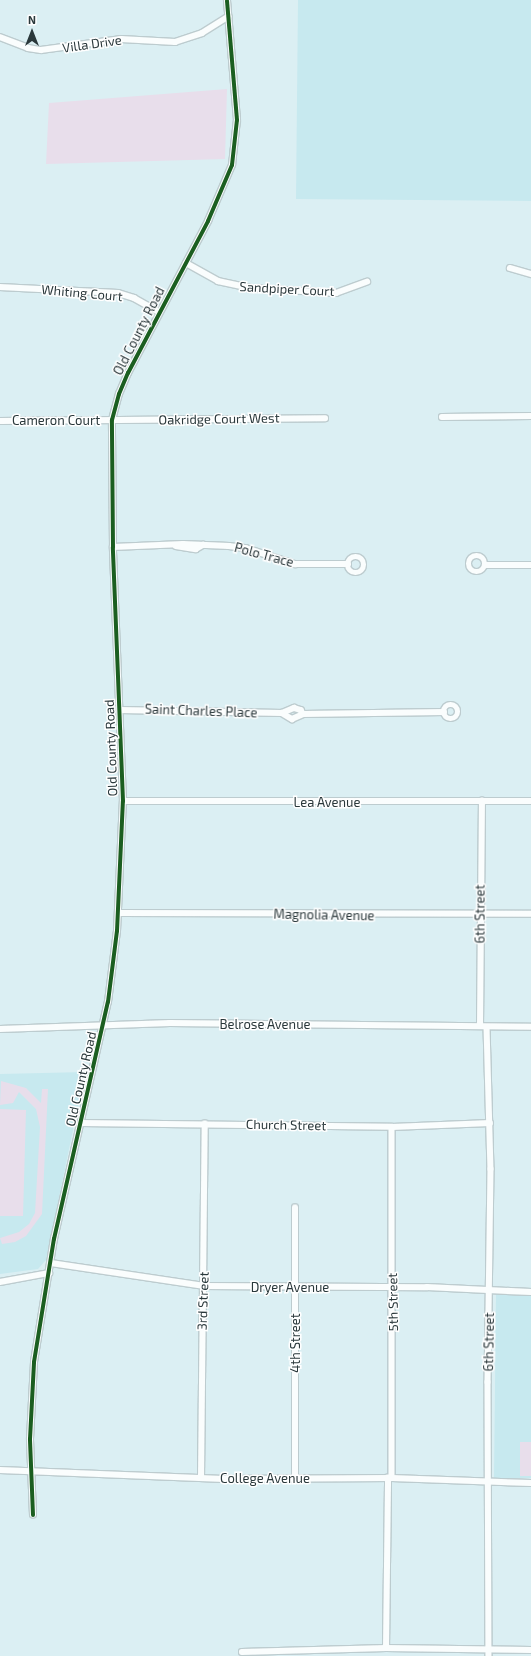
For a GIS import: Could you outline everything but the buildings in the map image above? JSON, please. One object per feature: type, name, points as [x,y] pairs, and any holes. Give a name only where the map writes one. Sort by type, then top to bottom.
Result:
[{"type":"street","name":"Old County Road","points":[[33,1515],[30,1472],[34,1362],[51,1263],[103,1026],[112,978],[118,913],[123,801],[113,546],[112,420],[122,387],[159,312],[186,263],[227,179],[235,152],[237,120],[227,0]]},
{"type":"street","name":"Villa Drive","points":[[0,37],[28,48],[41,50],[121,39],[175,42],[202,33],[228,18]]},
{"type":"street","name":"Sandpiper Court","points":[[186,263],[218,281],[250,288],[336,293],[367,282]]},
{"type":"street","points":[[510,268],[531,274]]},
{"type":"street","name":"Whiting Court","points":[[0,287],[118,293],[134,298],[159,312]]},
{"type":"street","points":[[442,417],[531,416]]},
{"type":"street","name":"Oakridge Court West","points":[[112,420],[325,418]]},
{"type":"street","name":"Cameron Court","points":[[0,421],[112,420]]},
{"type":"street","name":"Polo Trace","points":[[113,546],[176,546],[183,544],[246,548],[295,564],[348,564]]},
{"type":"street","points":[[485,565],[531,565]]},
{"type":"street","name":"Saint Charles Place","points":[[120,710],[282,713],[294,708],[301,710],[303,714]]},
{"type":"street","name":"Saint Charles Place","points":[[282,713],[292,719],[303,714],[444,712]]},
{"type":"street","name":"Lea Avenue","points":[[123,801],[531,801]]},
{"type":"street","name":"6th Street","points":[[480,1026],[482,801]]},
{"type":"street","name":"Magnolia Avenue","points":[[118,913],[531,914]]},
{"type":"street","name":"Belrose Avenue","points":[[0,1029],[170,1023],[531,1027]]},
{"type":"street","name":"6th Street","points":[[487,1027],[490,1123],[489,1653]]},
{"type":"street","name":"Church Street","points":[[81,1123],[392,1127],[490,1123]]},
{"type":"street","name":"3rd Street","points":[[201,1478],[205,1124]]},
{"type":"street","name":"5th Street","points":[[386,1648],[390,1478],[392,1127]]},
{"type":"street","name":"4th Street","points":[[295,1208],[295,1479]]},
{"type":"street","name":"Dryer Avenue","points":[[51,1263],[204,1286],[392,1288],[531,1292]]},
{"type":"street","points":[[0,1282],[49,1274]]},
{"type":"street","name":"College Avenue","points":[[0,1470],[201,1478],[390,1478],[531,1483]]},
{"type":"street","points":[[242,1652],[386,1648],[489,1653],[531,1650]]},
{"type":"shaded area","points":[[298,0],[531,0],[531,201],[296,199]]},
{"type":"shaded area","points":[[227,89],[225,159],[46,164],[49,103]]},
{"type":"shaded area","points":[[85,1072],[46,1260],[38,1269],[0,1274],[0,1074]]},
{"type":"shaded area","points":[[1,1081],[26,1088],[41,1103],[42,1089],[48,1089],[42,1214],[26,1236],[15,1242],[2,1244],[0,1238],[19,1232],[29,1224],[35,1213],[40,1127],[36,1109],[19,1092],[13,1103],[0,1105]]},
{"type":"shaded area","points":[[0,1109],[26,1110],[23,1216],[0,1216]]},
{"type":"shaded area","points":[[496,1294],[531,1295],[531,1478],[494,1478]]},
{"type":"shaded area","points":[[520,1442],[531,1442],[531,1476],[520,1476]]},
{"type":"cycle path","points":[[33,1515],[30,1439],[34,1362],[54,1239],[108,1002],[117,931],[123,801],[113,547],[112,420],[119,394],[128,373],[208,221],[232,165],[237,120],[227,0]]}]
